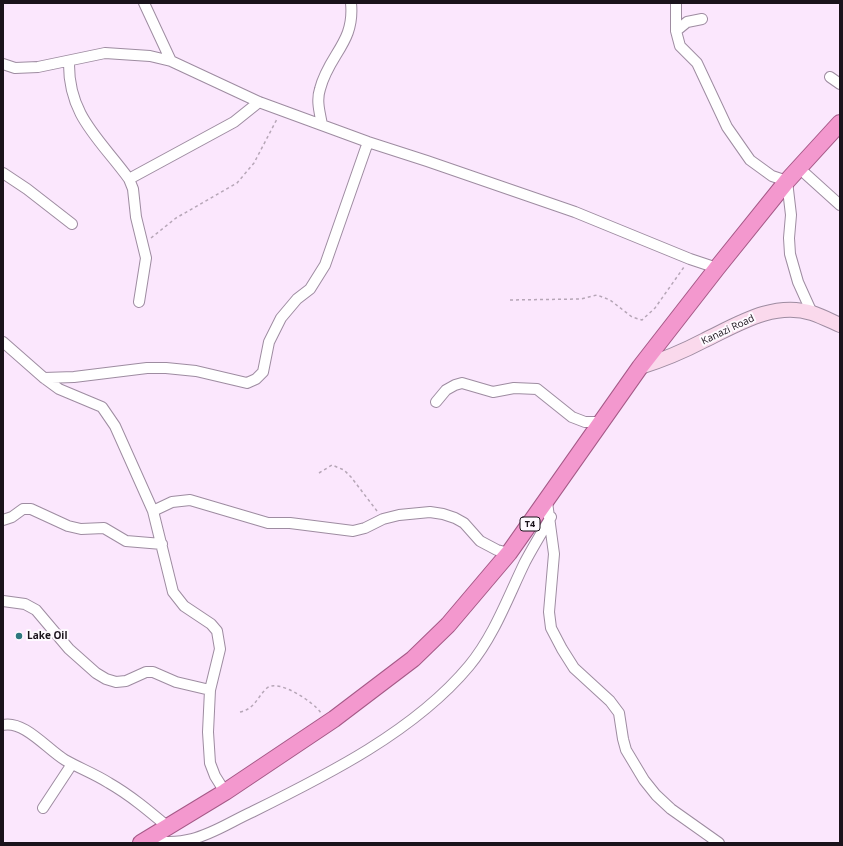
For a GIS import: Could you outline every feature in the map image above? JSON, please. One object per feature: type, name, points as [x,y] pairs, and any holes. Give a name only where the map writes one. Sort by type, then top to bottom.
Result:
[{"type":"highway","name":"T4","points":[[143,842],[225,792],[327,723],[413,659],[448,625],[509,553],[547,502],[640,367],[716,268],[787,181],[840,123]]},
{"type":"main road","name":"Kanazi Road","points":[[640,367],[674,356],[748,319],[770,312],[787,310],[812,313],[840,325]]},
{"type":"street","points":[[144,3],[171,61]]},
{"type":"street","points":[[322,125],[318,106],[319,90],[327,70],[350,31],[352,14],[351,3]]},
{"type":"street","points":[[676,3],[676,31],[680,46],[698,63],[727,127],[740,148],[750,160],[772,176],[787,181],[791,215],[789,238],[790,254],[798,282],[812,313]]},
{"type":"street","points":[[676,31],[687,22],[702,19]]},
{"type":"street","points":[[3,73],[14,68],[38,67],[69,62],[105,53],[150,56],[171,61],[259,102],[368,142],[427,160],[575,212],[690,259],[716,268]]},
{"type":"street","points":[[69,62],[71,89],[80,115],[87,127],[129,179],[133,189],[136,216],[144,245],[145,272],[139,302]]},
{"type":"street","points":[[3,64],[14,68]]},
{"type":"street","points":[[830,77],[840,84]]},
{"type":"street","points":[[129,179],[164,158],[228,126],[259,102]]},
{"type":"street","points":[[44,378],[74,377],[147,368],[166,368],[196,371],[247,383],[256,379],[263,372],[269,342],[281,318],[297,299],[310,290],[325,265],[368,142]]},
{"type":"street","points":[[799,168],[840,205]]},
{"type":"street","points":[[3,173],[27,189],[72,224]]},
{"type":"street","points":[[3,342],[44,378],[59,388],[102,406],[115,426],[153,511],[173,592],[184,606],[211,624],[217,632],[220,649],[210,690],[208,732],[209,757],[215,776],[225,792]]},
{"type":"street","points":[[436,402],[446,390],[462,383],[492,392],[526,387],[537,389],[572,417],[585,422],[602,422]]},
{"type":"street","points":[[153,511],[172,502],[190,500],[202,502],[268,523],[290,523],[353,531],[365,528],[383,519],[415,512],[443,514],[464,523],[484,544],[497,550],[509,553]]},
{"type":"street","points":[[547,502],[551,517],[554,554],[550,612],[552,628],[562,649],[574,668],[610,701],[619,713],[626,750],[644,780],[656,795],[671,809],[719,843]]},
{"type":"street","points":[[3,520],[12,517],[23,509],[32,509],[68,526],[81,529],[104,528],[126,541],[162,544]]},
{"type":"street","points":[[143,842],[172,842],[205,839],[218,829],[338,769],[413,718],[448,690],[470,665],[490,635],[529,556],[551,517]]},
{"type":"street","points":[[3,602],[25,604],[36,610],[69,649],[96,673],[106,679],[116,682],[126,681],[146,672],[153,672],[176,682],[210,690]]},
{"type":"street","points":[[3,725],[12,724],[21,728],[72,764],[108,782],[143,806],[168,827]]},
{"type":"street","points":[[43,808],[72,764]]},
{"type":"path","points":[[144,245],[176,218],[237,183],[254,163],[282,110]]},
{"type":"path","points":[[510,300],[581,298],[597,295],[610,300],[632,317],[642,320],[655,308],[690,259]]},
{"type":"path","points":[[319,473],[332,465],[344,470],[383,519]]},
{"type":"path","points":[[240,712],[245,711],[254,705],[267,688],[276,686],[291,691],[313,704],[327,723]]},
{"type":"place","name":"Lake Oil","points":[[19,636]]}]
